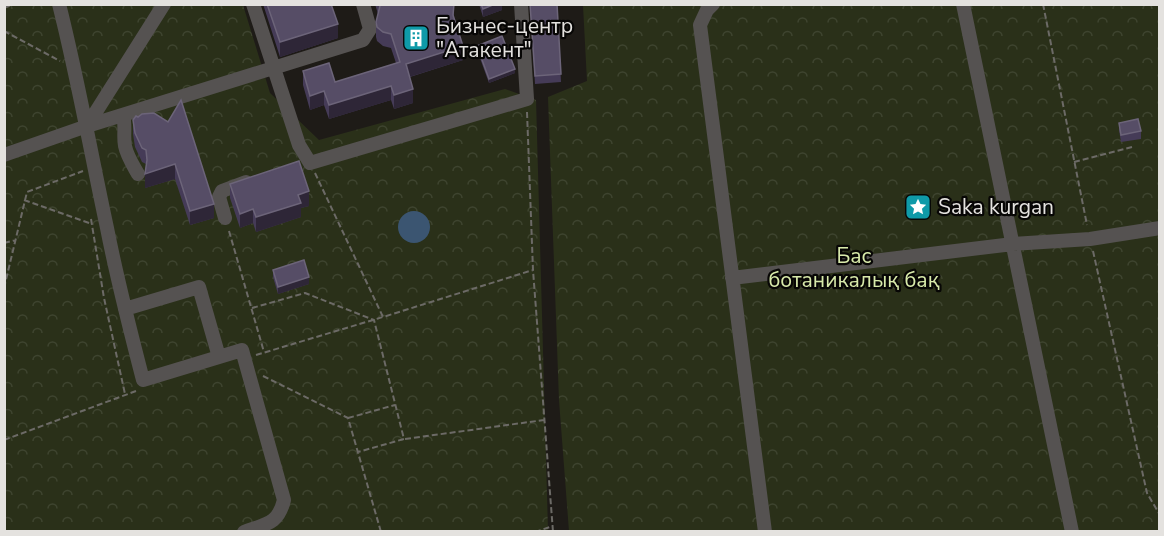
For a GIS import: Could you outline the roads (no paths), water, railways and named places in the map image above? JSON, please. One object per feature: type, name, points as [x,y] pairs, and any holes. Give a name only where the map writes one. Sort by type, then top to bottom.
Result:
[{"type":"lane","points":[[59,4],[76,69],[124,309],[143,380],[242,350],[284,500],[281,512],[273,522],[244,531]]},
{"type":"lane","points":[[87,126],[165,4]]},
{"type":"lane","points":[[253,4],[305,164],[527,99],[521,4]]},
{"type":"lane","points":[[4,154],[363,40],[370,29],[363,4]]},
{"type":"lane","points":[[713,4],[707,10],[700,26],[765,531]]},
{"type":"lane","points":[[963,4],[1072,531]]},
{"type":"lane","points":[[123,115],[126,133],[124,143],[138,174]]},
{"type":"lane","points":[[225,218],[219,197],[222,191],[259,178]]},
{"type":"lane","points":[[732,278],[1013,244],[1090,239],[1160,228]]},
{"type":"lane","points":[[124,309],[199,287],[219,357]]},
{"type":"water","points":[[414,211],[425,216],[430,227],[425,238],[414,243],[403,238],[398,227],[403,216]]},
{"type":"place","name":"Бизнес-центр \"Атакент\"","points":[[416,38]]},
{"type":"place","name":"Saka kurgan","points":[[918,207]]},
{"type":"park label","name":"Бас ботаникалық бақ","points":[[854,268]]}]
